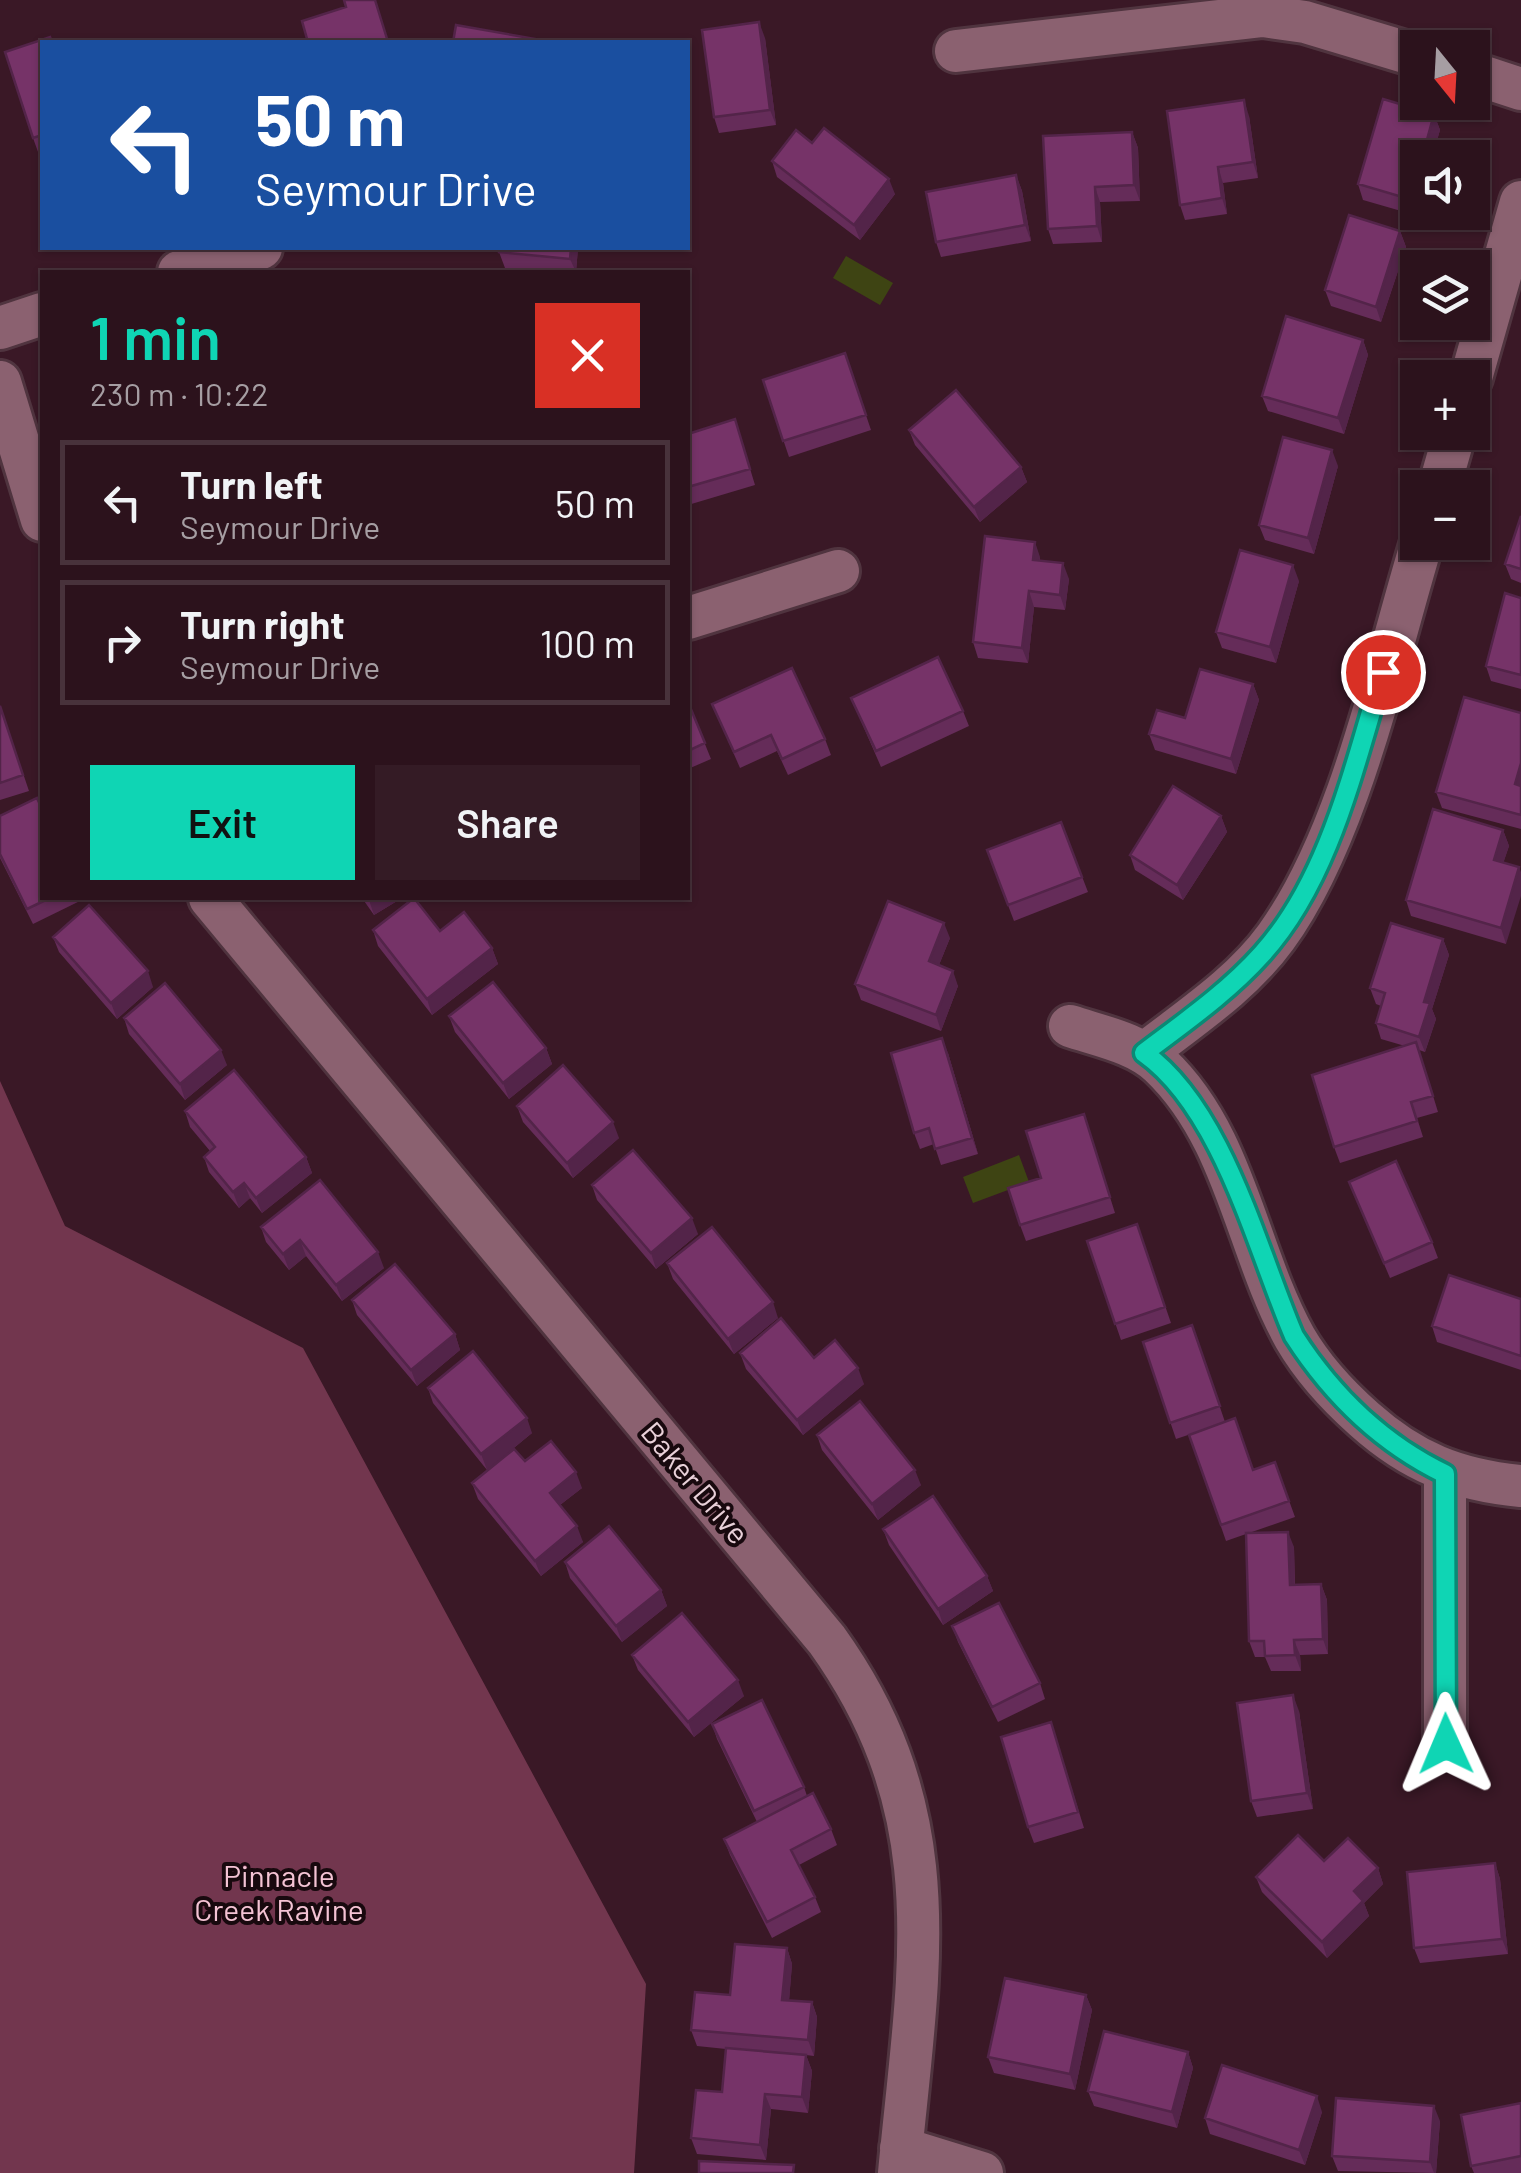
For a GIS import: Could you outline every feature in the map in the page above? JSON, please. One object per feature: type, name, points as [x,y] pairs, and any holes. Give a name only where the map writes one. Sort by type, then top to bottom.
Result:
[{"type":"street","points":[[956,51],[1264,16],[1305,22],[1400,51]]},
{"type":"street","points":[[1490,80],[1521,89]]},
{"type":"street","points":[[1476,360],[1521,202]]},
{"type":"street","points":[[186,270],[254,250]]},
{"type":"street","points":[[0,328],[40,315]]},
{"type":"street","points":[[0,382],[40,513]]},
{"type":"street","points":[[1144,1053],[1245,972],[1277,935],[1305,888],[1350,779],[1417,560]]},
{"type":"street","points":[[690,617],[838,570]]},
{"type":"street","name":"Baker Drive","points":[[212,900],[828,1640],[868,1699],[894,1758],[917,1857],[918,1931],[900,2160]]},
{"type":"street","points":[[1070,1026],[1144,1053],[1172,1078],[1202,1121],[1294,1336],[1315,1369],[1384,1436],[1445,1474],[1521,1486]]},
{"type":"street","points":[[1445,1474],[1446,1744]]},
{"type":"street","points":[[900,2160],[982,2173]]},
{"type":"green space","name":"Pinnacle Creek Ravine","points":[[0,1081],[65,1226],[303,1348],[646,1984],[634,2173],[0,2173]]},
{"type":"shaded area","points":[[846,256],[893,283],[880,305],[833,278]]},
{"type":"shaded area","points":[[1019,1155],[1029,1182],[973,1203],[963,1177]]},
{"type":"building","points":[[344,0],[375,0],[387,40],[304,40],[307,39],[302,21],[346,7]]},
{"type":"building","points":[[759,22],[770,110],[714,117],[702,30]]},
{"type":"building","points":[[456,25],[541,40],[453,40]]},
{"type":"building","points":[[40,40],[40,136],[33,138],[5,52]]},
{"type":"building","points":[[1383,99],[1400,104],[1400,120],[1432,120],[1427,140],[1400,140],[1400,196],[1358,184]]},
{"type":"building","points":[[1244,100],[1253,162],[1218,167],[1222,198],[1180,205],[1167,111]]},
{"type":"building","points":[[824,128],[889,179],[854,225],[772,161],[796,130],[812,143]]},
{"type":"building","points":[[1132,132],[1134,185],[1095,187],[1097,226],[1048,229],[1043,136]]},
{"type":"building","points":[[1016,175],[1025,225],[936,242],[926,192]]},
{"type":"building","points":[[1349,215],[1400,231],[1376,307],[1325,290]]},
{"type":"building","points":[[499,250],[571,250],[570,259]]},
{"type":"building","points":[[1286,316],[1363,340],[1338,418],[1262,396]]},
{"type":"building","points":[[845,353],[866,415],[783,441],[763,380]]},
{"type":"building","points":[[956,390],[1021,467],[974,507],[909,430]]},
{"type":"building","points":[[735,419],[750,469],[690,486],[690,433]]},
{"type":"building","points":[[1283,437],[1332,450],[1308,538],[1259,525]]},
{"type":"building","points":[[1521,516],[1521,569],[1505,564]]},
{"type":"building","points":[[985,536],[1035,542],[1033,560],[1063,563],[1060,595],[1029,591],[1022,648],[973,642]]},
{"type":"building","points":[[1240,550],[1293,565],[1270,647],[1216,632]]},
{"type":"building","points":[[1505,593],[1521,598],[1521,675],[1486,666]]},
{"type":"building","points":[[938,657],[963,711],[876,751],[851,698]]},
{"type":"building","points":[[792,668],[825,739],[782,759],[771,735],[734,752],[712,704]]},
{"type":"building","points":[[1200,669],[1253,684],[1231,759],[1149,734],[1157,710],[1185,718]]},
{"type":"building","points":[[1464,697],[1521,713],[1521,763],[1515,784],[1521,786],[1521,815],[1436,792]]},
{"type":"building","points":[[0,706],[23,775],[0,783]]},
{"type":"building","points":[[690,707],[705,743],[690,750]]},
{"type":"building","points":[[1173,786],[1221,816],[1177,885],[1130,855]]},
{"type":"building","points":[[37,798],[40,805],[40,900],[46,900],[27,909],[0,854],[0,816]]},
{"type":"building","points":[[1433,809],[1503,830],[1494,860],[1519,867],[1501,928],[1406,900]]},
{"type":"building","points":[[1061,822],[1082,877],[1008,905],[987,850]]},
{"type":"building","points":[[416,900],[440,931],[464,912],[492,948],[427,999],[373,930]]},
{"type":"building","points":[[888,901],[944,923],[929,961],[953,971],[936,1015],[855,984]]},
{"type":"building","points":[[89,905],[148,971],[111,1003],[53,937]]},
{"type":"building","points":[[1391,923],[1443,939],[1424,1002],[1430,1003],[1419,1037],[1376,1023],[1385,993],[1370,988]]},
{"type":"building","points":[[493,982],[546,1048],[503,1083],[449,1016]]},
{"type":"building","points":[[165,983],[221,1050],[180,1084],[124,1018]]},
{"type":"building","points":[[942,1038],[972,1138],[935,1149],[929,1128],[914,1133],[891,1053]]},
{"type":"building","points":[[1416,1042],[1433,1096],[1411,1102],[1417,1121],[1334,1147],[1312,1075]]},
{"type":"building","points":[[563,1065],[613,1122],[567,1163],[517,1106]]},
{"type":"building","points":[[234,1070],[306,1157],[256,1198],[244,1183],[233,1192],[204,1157],[215,1147],[185,1111]]},
{"type":"building","points":[[1084,1114],[1110,1197],[1020,1225],[1008,1188],[1041,1178],[1026,1131]]},
{"type":"building","points":[[633,1150],[692,1218],[651,1253],[592,1185]]},
{"type":"building","points":[[1396,1161],[1432,1242],[1384,1263],[1349,1182]]},
{"type":"building","points":[[320,1180],[378,1252],[336,1285],[300,1240],[283,1254],[261,1227]]},
{"type":"building","points":[[1137,1224],[1165,1307],[1115,1324],[1087,1241]]},
{"type":"building","points":[[712,1227],[773,1302],[728,1339],[667,1263]]},
{"type":"building","points":[[395,1264],[455,1334],[411,1370],[352,1300]]},
{"type":"building","points":[[1449,1275],[1521,1299],[1521,1356],[1432,1326]]},
{"type":"building","points":[[781,1318],[814,1358],[835,1340],[858,1368],[797,1420],[740,1353]]},
{"type":"building","points":[[1192,1325],[1220,1406],[1170,1423],[1143,1342]]},
{"type":"building","points":[[473,1351],[527,1418],[481,1454],[428,1388]]},
{"type":"building","points":[[860,1401],[915,1470],[872,1504],[817,1435]]},
{"type":"building","points":[[1235,1418],[1253,1470],[1275,1462],[1289,1501],[1221,1525],[1189,1435]]},
{"type":"building","points":[[551,1441],[576,1472],[550,1493],[577,1526],[535,1561],[472,1483],[514,1449],[525,1461]]},
{"type":"building","points":[[933,1496],[987,1576],[938,1609],[883,1529]]},
{"type":"building","points":[[609,1526],[661,1590],[616,1626],[565,1562]]},
{"type":"building","points":[[1288,1532],[1290,1585],[1321,1584],[1323,1639],[1294,1640],[1295,1655],[1265,1656],[1264,1641],[1249,1641],[1246,1533]]},
{"type":"building","points":[[999,1603],[1040,1683],[992,1707],[952,1626]]},
{"type":"building","points":[[682,1613],[738,1680],[688,1722],[632,1655]]},
{"type":"building","points":[[1293,1695],[1307,1793],[1251,1801],[1237,1703]]},
{"type":"building","points":[[762,1700],[804,1787],[754,1811],[712,1724]]},
{"type":"building","points":[[1051,1722],[1078,1812],[1028,1827],[1001,1737]]},
{"type":"building","points":[[813,1793],[831,1829],[791,1850],[815,1897],[767,1922],[724,1839]]},
{"type":"building","points":[[1298,1835],[1324,1861],[1348,1838],[1378,1868],[1354,1891],[1363,1901],[1322,1942],[1256,1877]]},
{"type":"building","points":[[1495,1863],[1502,1939],[1414,1948],[1407,1872]]},
{"type":"building","points":[[735,1944],[787,1948],[782,2000],[812,2002],[808,2040],[691,2030],[695,1992],[730,1995]]},
{"type":"building","points":[[1005,1978],[1086,1995],[1070,2074],[988,2057]]},
{"type":"building","points":[[1104,2031],[1188,2052],[1172,2112],[1088,2091]]},
{"type":"building","points":[[726,2048],[806,2055],[802,2097],[765,2094],[760,2145],[691,2138],[696,2090],[722,2092]]},
{"type":"building","points":[[1222,2065],[1317,2096],[1299,2150],[1205,2118]]},
{"type":"building","points":[[1336,2098],[1434,2106],[1430,2162],[1332,2156]]},
{"type":"building","points":[[1521,2103],[1521,2156],[1471,2166],[1461,2115]]},
{"type":"building","points":[[699,2161],[794,2165],[793,2173],[699,2173]]},
{"type":"route","points":[[1383,672],[1324,848],[1288,918],[1264,952],[1235,982],[1144,1053],[1172,1078],[1202,1121],[1242,1204],[1294,1336],[1315,1369],[1336,1394],[1384,1436],[1415,1459],[1445,1474],[1446,1744]]}]
